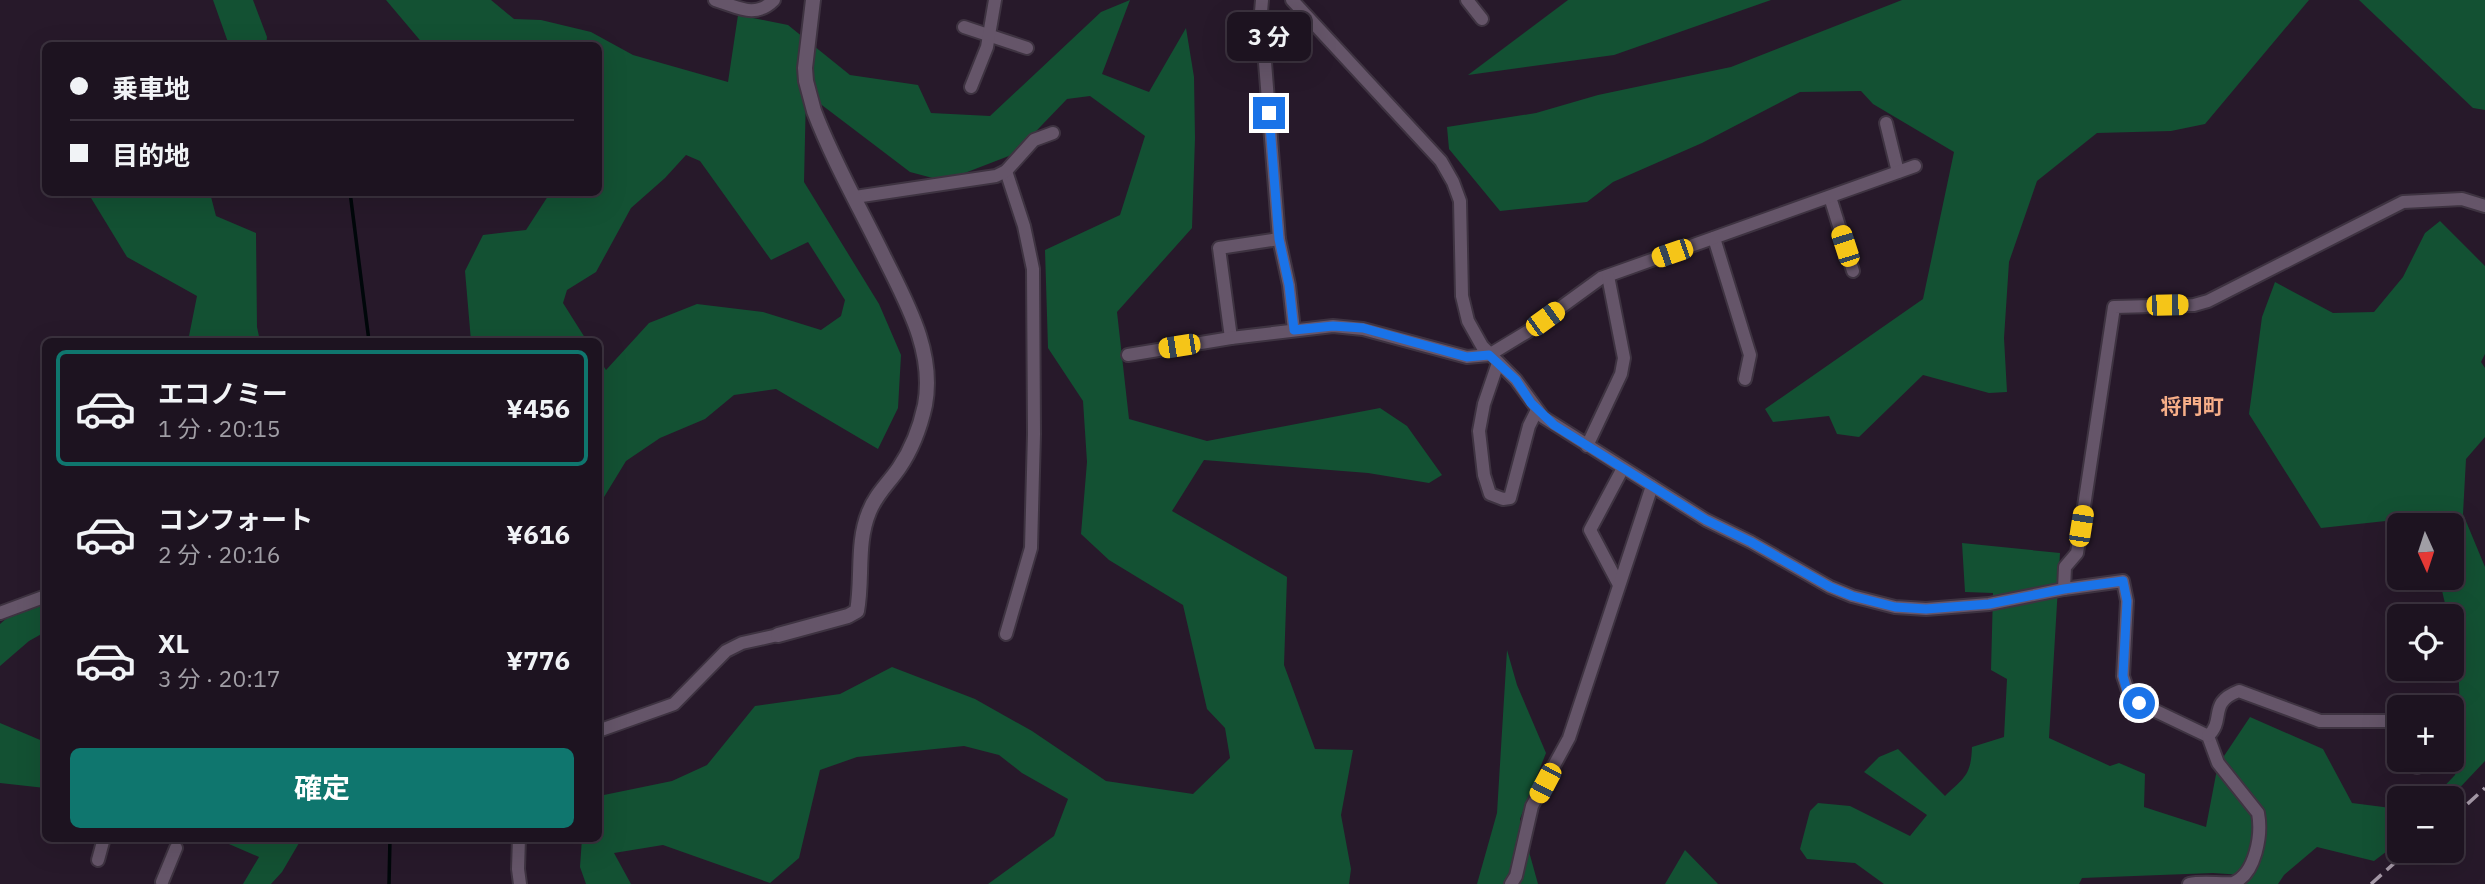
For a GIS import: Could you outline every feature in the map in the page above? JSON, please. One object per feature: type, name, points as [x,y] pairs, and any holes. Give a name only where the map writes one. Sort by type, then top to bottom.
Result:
[{"type":"street","points":[[715,0],[753,12],[762,10],[774,0]]},
{"type":"street","points":[[602,730],[674,704],[726,651],[742,643],[848,616],[857,611],[862,538],[867,514],[878,492],[897,471],[918,433],[925,405],[928,375],[916,327],[819,123],[806,81],[813,0]]},
{"type":"street","points":[[971,88],[987,47],[995,0]]},
{"type":"street","points":[[1262,0],[1279,239],[1289,285],[1294,330]]},
{"type":"street","points":[[1292,0],[1441,161],[1460,201],[1462,296],[1468,321],[1494,359],[1516,380],[1537,410],[1554,425],[1706,520],[1830,587],[1875,603],[1926,609],[1989,604],[2123,581],[2127,601],[2123,676],[2127,691],[2139,703],[2208,736],[2218,762],[2258,813],[2260,841],[2244,876],[2233,883],[2189,884]]},
{"type":"street","points":[[1467,0],[1482,19]]},
{"type":"street","points":[[964,27],[1027,48]]},
{"type":"street","points":[[1886,123],[1898,172]]},
{"type":"street","points":[[855,197],[996,176],[1006,171],[1034,140],[1053,133]]},
{"type":"street","points":[[1537,410],[1529,426],[1512,495],[1507,499],[1490,494],[1484,475],[1479,431],[1494,359],[1527,332],[1601,278],[1916,166]]},
{"type":"street","points":[[1006,171],[1024,226],[1033,269],[1034,420],[1031,548],[1006,634]]},
{"type":"street","points":[[1830,197],[1853,271]]},
{"type":"street","points":[[2064,589],[2065,567],[2077,553],[2114,306],[2194,305],[2208,301],[2403,202],[2462,199],[2485,206]]},
{"type":"street","points":[[1714,238],[1750,355],[1745,379]]},
{"type":"street","points":[[1231,338],[1219,248],[1279,239]]},
{"type":"street","points":[[1587,446],[1621,374],[1624,358],[1608,276]]},
{"type":"street","points":[[1128,355],[1231,338],[1333,326],[1363,328],[1467,357],[1494,359]]},
{"type":"street","points":[[1618,583],[1590,530],[1623,468]]},
{"type":"street","points":[[1511,884],[1516,876],[1532,806],[1569,738],[1652,486]]},
{"type":"street","points":[[0,613],[42,597]]},
{"type":"street","points":[[2208,736],[2213,732],[2220,703],[2227,695],[2239,691],[2320,721],[2387,721]]},
{"type":"street","points":[[98,860],[103,842]]},
{"type":"street","points":[[519,842],[520,884]]},
{"type":"street","points":[[162,882],[176,848]]},
{"type":"green space","points":[[213,0],[253,0],[267,37],[266,42],[228,42]]},
{"type":"green space","points":[[386,0],[491,0],[514,19],[541,20],[591,32],[633,55],[728,82],[738,15],[788,25],[850,75],[918,85],[931,113],[990,116],[1101,12],[1130,0],[1102,74],[1149,92],[1186,28],[1194,77],[1192,228],[1117,312],[1129,419],[1207,441],[1380,408],[1407,426],[1442,475],[1429,483],[1368,473],[1204,460],[1172,511],[1287,577],[1284,665],[1315,749],[1353,750],[1341,815],[1351,869],[1349,884],[988,884],[1054,836],[1068,799],[1022,773],[999,755],[964,746],[857,757],[820,770],[799,858],[770,883],[663,845],[614,853],[631,884],[586,884],[580,867],[582,842],[602,842],[602,795],[672,781],[707,765],[755,706],[840,694],[892,667],[975,699],[1032,731],[1106,781],[1193,794],[1230,758],[1225,728],[1207,709],[1183,605],[1109,560],[1081,534],[1087,462],[1083,401],[1048,348],[1045,250],[1120,215],[1145,136],[1090,96],[1067,99],[1014,154],[944,181],[910,172],[806,93],[804,182],[879,304],[901,355],[898,408],[878,449],[776,389],[734,395],[705,419],[660,438],[626,461],[602,500],[602,364],[606,370],[649,323],[697,304],[763,312],[821,330],[841,316],[845,300],[808,242],[771,260],[700,161],[686,155],[631,208],[596,272],[567,290],[563,303],[585,338],[471,338],[465,271],[483,235],[526,230],[548,196],[602,196],[602,42],[421,42]]},
{"type":"green space","points":[[1568,0],[1771,0],[1614,55],[1468,75]]},
{"type":"green space","points":[[1902,0],[2309,0],[2205,124],[2171,131],[2097,133],[2037,181],[2009,262],[2004,338],[2007,392],[1989,393],[1923,375],[1859,437],[1837,434],[1829,416],[1773,422],[1765,409],[1923,299],[1954,152],[1873,104],[1861,91],[1800,92],[1702,143],[1613,182],[1587,202],[1500,211],[1449,149],[1447,127],[1536,113],[1598,95],[1731,67]]},
{"type":"green space","points":[[2359,0],[2485,0],[2485,110],[2473,108]]},
{"type":"green space","points":[[90,196],[211,196],[216,216],[256,233],[259,338],[189,338],[197,296],[127,257]]},
{"type":"green space","points":[[2440,221],[2485,266],[2485,354],[2481,362],[2485,368],[2485,437],[2466,459],[2463,513],[2387,513],[2387,521],[2321,528],[2249,414],[2262,317],[2275,282],[2333,313],[2374,312],[2403,277],[2425,233]]},
{"type":"green space","points":[[2464,516],[2485,567],[2485,761],[2461,786],[2444,786],[2455,772],[2464,772],[2464,695],[2459,695],[2459,681],[2464,681],[2464,604],[2445,604],[2442,590],[2464,590]]},
{"type":"green space","points":[[1962,543],[2060,553],[2049,738],[2110,766],[2119,763],[2145,774],[2144,807],[2206,827],[2218,764],[2256,814],[2257,841],[2242,875],[2213,873],[2082,878],[2079,884],[1884,884],[1855,863],[1807,859],[1800,849],[1810,811],[1818,803],[1850,806],[1910,836],[1927,815],[1864,772],[1879,757],[1898,749],[1945,796],[1966,775],[1972,747],[2004,737],[2007,679],[1991,670],[1993,593],[1965,592]]},
{"type":"green space","points":[[42,598],[42,634],[29,641],[0,666],[0,624],[22,605]]},
{"type":"green space","points":[[1507,650],[1517,685],[1546,753],[1520,819],[1538,884],[1477,884],[1497,813]]},
{"type":"green space","points":[[2250,717],[2323,749],[2352,803],[2387,807],[2387,851],[2374,861],[2317,847],[2284,875],[2278,884],[2238,884],[2262,822],[2220,762]]},
{"type":"green space","points":[[0,723],[42,741],[42,788],[0,783]]},
{"type":"green space","points":[[224,842],[299,842],[282,872],[271,884],[243,884],[259,857]]},
{"type":"green space","points":[[1685,850],[1718,884],[1665,884]]},
{"type":"waterway","points":[[351,196],[369,338]]},
{"type":"waterway","points":[[389,884],[390,842]]},
{"type":"railway","points":[[2464,807],[2485,788]]},
{"type":"railway","points":[[2371,884],[2394,863]]},
{"type":"district","name":"将門町","points":[[2192,407]]},
{"type":"route","points":[[1269,113],[1279,239],[1289,285],[1294,330],[1333,326],[1363,328],[1467,357],[1489,355],[1516,380],[1543,417],[1570,436],[1706,520],[1830,587],[1875,603],[1926,609],[1989,604],[2123,581],[2127,601],[2127,632],[2123,676],[2127,691],[2139,703]]}]
